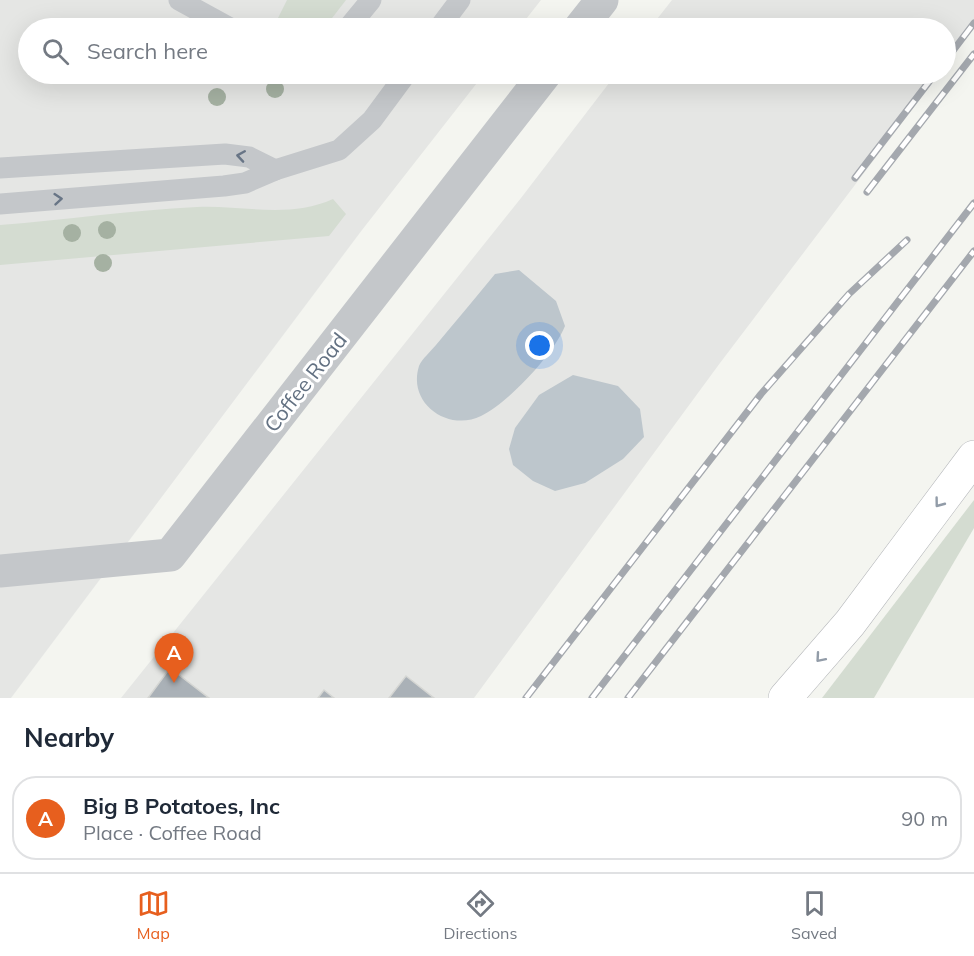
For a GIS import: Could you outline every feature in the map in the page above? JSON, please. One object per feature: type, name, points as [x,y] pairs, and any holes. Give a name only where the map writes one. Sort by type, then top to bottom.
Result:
[{"type":"highway","points":[[785,698],[850,623],[974,457]]},
{"type":"street","points":[[588,18],[602,0]]},
{"type":"street","name":"Coffee Road","points":[[0,571],[170,555],[536,84]]},
{"type":"lane","points":[[179,0],[212,18]]},
{"type":"lane","points":[[356,18],[371,0]]},
{"type":"lane","points":[[446,18],[460,0]]},
{"type":"lane","points":[[0,204],[245,183],[275,170],[339,150],[372,120],[399,84]]},
{"type":"lane","points":[[0,168],[225,154],[249,157],[275,170]]},
{"type":"shaded area","points":[[0,0],[541,0],[527,18],[18,18],[18,84],[476,84],[362,230],[11,698],[0,698]]},
{"type":"shaded area","points":[[287,0],[346,0],[332,18],[278,18]]},
{"type":"shaded area","points":[[672,0],[974,0],[974,28],[956,52],[956,18],[658,18]]},
{"type":"shaded area","points":[[608,84],[931,84],[720,363],[474,698],[121,698],[521,198]]},
{"type":"shaded area","points":[[333,199],[346,214],[329,236],[0,265],[0,225],[197,207],[282,210],[316,205]]},
{"type":"shaded area","points":[[519,270],[556,301],[565,326],[559,338],[529,377],[492,409],[469,420],[444,417],[425,403],[419,392],[417,380],[419,366],[495,274]]},
{"type":"shaded area","points":[[573,375],[618,386],[640,409],[644,437],[623,459],[585,483],[555,491],[533,481],[513,465],[509,449],[515,428],[539,395]]},
{"type":"shaded area","points":[[974,500],[974,528],[874,698],[822,698]]},
{"type":"building","points":[[170,668],[209,698],[148,698]]},
{"type":"building","points":[[406,676],[434,698],[389,698]]},
{"type":"building","points":[[324,690],[334,698],[318,698]]},
{"type":"railway","points":[[956,47],[974,23]]},
{"type":"railway","points":[[956,77],[974,54]]},
{"type":"railway","points":[[855,178],[927,84]]},
{"type":"railway","points":[[867,192],[951,84]]},
{"type":"railway","points":[[592,698],[974,203]]},
{"type":"railway","points":[[526,698],[761,394],[849,294],[907,240]]},
{"type":"railway","points":[[628,698],[974,251]]},
{"type":"place","name":"Big B Potatoes, Inc","points":[[174,683]]}]
